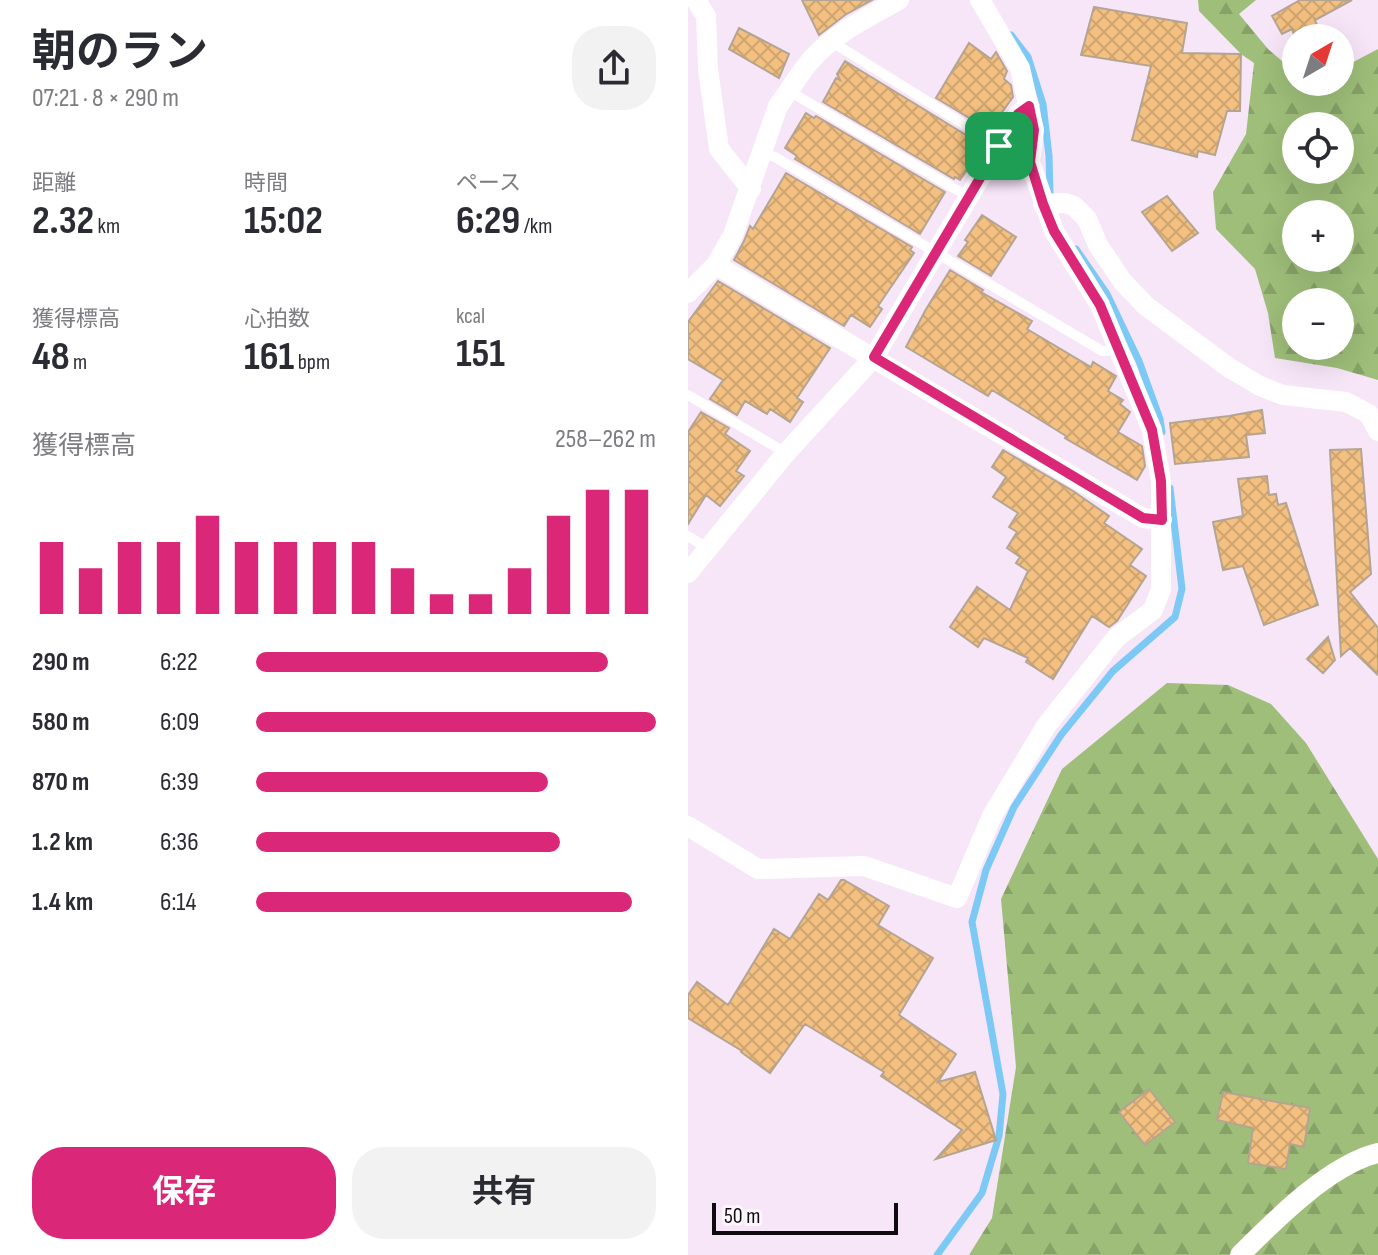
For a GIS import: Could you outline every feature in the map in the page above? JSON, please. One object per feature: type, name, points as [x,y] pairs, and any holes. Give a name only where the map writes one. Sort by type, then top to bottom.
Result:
[{"type":"street","points":[[696,0],[706,16],[708,69],[719,149],[751,189]]},
{"type":"street","points":[[688,293],[716,265],[733,235],[778,106],[811,60],[850,27],[899,0]]},
{"type":"street","points":[[688,826],[758,869],[864,866],[957,898],[992,816],[1046,726],[1116,638],[1153,610],[1161,589],[1161,481],[1152,430],[1100,305],[1054,231],[1052,203],[1030,162],[1034,130],[1020,68],[980,0]]},
{"type":"street","points":[[688,573],[786,453],[874,357],[1018,114],[1029,106]]},
{"type":"street","points":[[1052,203],[1074,206],[1087,219],[1098,245],[1123,282],[1146,306],[1217,358],[1260,386],[1283,395],[1346,402],[1369,414],[1378,431]]},
{"type":"street","points":[[716,265],[1143,518],[1162,520]]},
{"type":"street","points":[[1240,1255],[1282,1213],[1340,1168],[1378,1153]]},
{"type":"lane","points":[[832,42],[999,146]]},
{"type":"lane","points":[[789,91],[969,197]]},
{"type":"lane","points":[[763,153],[775,157],[1102,351],[1119,350]]},
{"type":"lane","points":[[688,395],[786,453]]},
{"type":"lane","points":[[688,536],[708,549]]},
{"type":"green space","points":[[1198,0],[1256,0],[1239,14],[1282,61],[1282,96],[1354,96],[1354,62],[1378,49],[1378,380],[1337,368],[1287,360],[1354,360],[1354,288],[1282,288],[1282,359],[1275,358],[1268,313],[1255,269],[1216,229],[1213,192],[1246,134],[1254,63],[1199,11]]},
{"type":"green space","points":[[1167,683],[1228,685],[1271,704],[1306,743],[1378,859],[1378,1255],[969,1255],[992,1218],[1016,1067],[1001,899],[1062,769]]},
{"type":"building","points":[[802,0],[872,0],[819,35]]},
{"type":"building","points":[[1300,0],[1352,0],[1315,20],[1317,24],[1282,24],[1282,34],[1272,16]]},
{"type":"building","points":[[1094,7],[1187,23],[1182,53],[1241,54],[1240,111],[1227,111],[1215,155],[1198,151],[1197,157],[1132,140],[1151,66],[1081,55]]},
{"type":"building","points":[[739,28],[789,54],[779,78],[729,49]]},
{"type":"building","points":[[969,43],[991,59],[996,52],[1007,71],[1004,79],[1011,85],[1013,97],[989,130],[936,98]]},
{"type":"building","points":[[845,61],[984,146],[960,180],[823,102],[836,78],[840,80],[837,74]]},
{"type":"building","points":[[806,113],[945,192],[920,234],[795,159],[797,156],[785,148]]},
{"type":"building","points":[[786,173],[912,247],[910,250],[914,253],[878,306],[882,309],[870,327],[851,315],[844,326],[734,260],[750,226],[753,229]]},
{"type":"building","points":[[1167,196],[1198,233],[1172,251],[1142,212]]},
{"type":"building","points":[[982,215],[1016,237],[991,276],[958,256]]},
{"type":"building","points":[[950,270],[1032,321],[1027,329],[1091,367],[1093,362],[1116,376],[1108,391],[1123,400],[1120,404],[1130,412],[1118,432],[1142,446],[1145,466],[1137,480],[992,390],[988,396],[906,347]]},
{"type":"building","points":[[718,281],[830,348],[797,398],[803,402],[790,422],[770,409],[767,414],[745,401],[737,415],[710,399],[723,380],[688,359],[688,322]]},
{"type":"building","points":[[1262,410],[1265,433],[1246,435],[1249,457],[1175,464],[1170,423]]},
{"type":"building","points":[[701,412],[729,428],[725,434],[750,451],[736,471],[744,476],[720,506],[706,495],[688,524],[688,432]]},
{"type":"building","points":[[1361,449],[1371,574],[1350,592],[1378,628],[1378,675],[1350,648],[1341,656],[1330,450]]},
{"type":"building","points":[[1003,450],[1109,516],[1104,523],[1142,549],[1130,565],[1146,576],[1117,621],[1109,627],[1092,616],[1053,679],[1026,662],[1028,658],[984,638],[978,647],[950,627],[977,587],[1010,610],[1028,571],[1016,563],[1020,557],[1007,548],[1017,532],[1009,527],[1018,513],[993,497],[1006,477],[992,467]]},
{"type":"building","points":[[1267,476],[1269,495],[1276,494],[1278,505],[1286,503],[1318,605],[1264,625],[1243,566],[1223,570],[1213,522],[1243,516],[1238,479]]},
{"type":"building","points":[[1328,637],[1335,660],[1323,673],[1307,659]]},
{"type":"building","points":[[841,880],[889,906],[878,925],[933,958],[899,1015],[956,1054],[938,1082],[975,1072],[996,1140],[936,1159],[962,1130],[881,1076],[884,1072],[805,1024],[770,1073],[742,1051],[688,1018],[688,995],[697,982],[728,1005],[774,929],[790,939],[819,894],[828,900]]},
{"type":"building","points":[[1149,1089],[1175,1122],[1145,1145],[1119,1112]]},
{"type":"building","points":[[1223,1092],[1310,1108],[1304,1147],[1290,1144],[1286,1169],[1248,1163],[1253,1128],[1217,1120]]},
{"type":"waterway","points":[[1011,35],[1028,57],[1043,104],[1050,194]]},
{"type":"waterway","points":[[1076,249],[1107,294],[1139,361],[1162,432]]},
{"type":"waterway","points":[[937,1255],[982,1193],[999,1136],[1003,1094],[972,922],[986,870],[1014,807],[1061,735],[1113,671],[1175,617],[1182,589],[1170,488]]},
{"type":"route","points":[[1029,106],[1034,130],[1030,162],[1043,204],[1054,231],[1100,305],[1152,430],[1161,481],[1162,520],[1143,518],[874,357],[999,146],[1018,114],[1029,106]]}]
